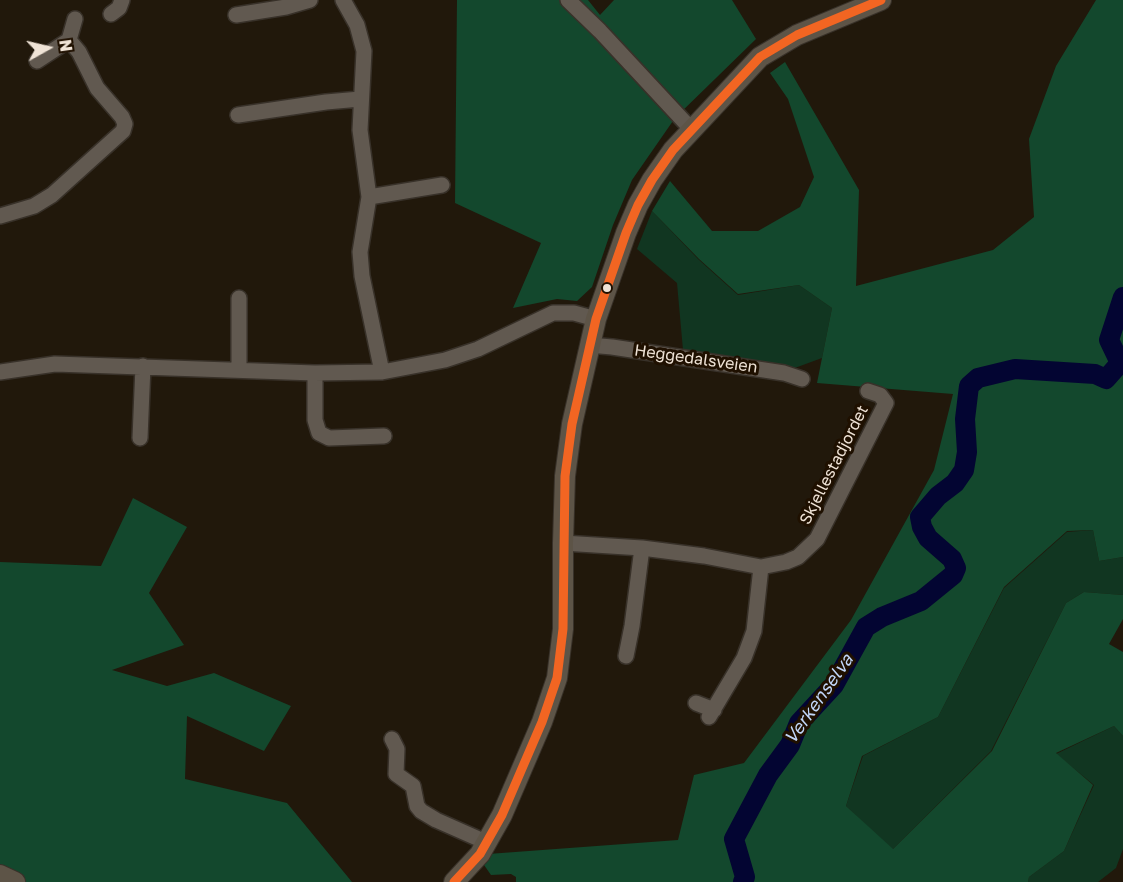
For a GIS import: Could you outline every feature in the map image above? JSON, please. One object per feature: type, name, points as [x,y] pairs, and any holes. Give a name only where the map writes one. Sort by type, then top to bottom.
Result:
[{"type":"main road","points":[[454,882],[488,843],[502,816],[542,722],[548,680],[561,655],[565,476],[571,434],[596,319],[638,205],[673,150],[760,57],[797,35],[881,0]]},
{"type":"main road","points":[[0,876],[15,882]]},
{"type":"street","points":[[111,14],[119,8],[122,0]]},
{"type":"street","points":[[236,15],[286,7],[310,0]]},
{"type":"street","points":[[343,0],[357,25],[364,51],[360,130],[369,197],[360,252],[362,276],[382,372]]},
{"type":"street","points":[[568,0],[693,130]]},
{"type":"street","points":[[37,61],[69,40],[75,19]]},
{"type":"street","points":[[0,216],[34,206],[52,195],[123,130],[125,124],[122,117],[97,88],[79,52],[69,40]]},
{"type":"street","points":[[238,116],[360,99]]},
{"type":"street","points":[[369,197],[442,185]]},
{"type":"street","points":[[239,298],[239,370]]},
{"type":"street","points":[[0,372],[55,364],[315,373],[382,372],[445,360],[478,349],[553,313],[574,313],[596,319]]},
{"type":"street","name":"Heggedalsveien","points":[[589,345],[784,372],[802,378]]},
{"type":"street","points":[[140,438],[143,366]]},
{"type":"street","points":[[315,373],[315,420],[319,433],[329,438],[384,436]]},
{"type":"street","name":"Skjellestadjordet","points":[[562,543],[642,548],[762,567],[798,557],[817,539],[886,403],[880,395],[868,391]]},
{"type":"street","points":[[626,656],[642,548]]},
{"type":"street","points":[[696,703],[712,713],[744,657],[754,631],[762,567]]},
{"type":"street","points":[[392,739],[397,749],[396,774],[413,786],[417,806],[421,811],[488,843]]},
{"type":"green space","points":[[457,0],[588,0],[600,15],[614,0],[732,0],[756,39],[675,118],[632,180],[613,225],[592,287],[577,301],[557,299],[513,308],[541,243],[455,203]]},
{"type":"green space","points":[[1096,0],[1123,0],[1123,557],[1099,561],[1093,530],[1067,531],[1004,587],[938,717],[862,756],[846,806],[893,849],[992,751],[1066,603],[1084,592],[1123,595],[1123,619],[1109,644],[1123,652],[1123,736],[1114,726],[1056,753],[1093,785],[1064,851],[1029,877],[1028,882],[516,882],[516,877],[511,874],[491,875],[484,865],[485,856],[488,854],[678,840],[694,775],[744,763],[851,620],[934,470],[953,394],[817,383],[832,308],[799,285],[738,294],[699,259],[652,211],[670,181],[712,231],[758,231],[800,207],[814,177],[788,99],[770,73],[785,62],[859,190],[856,286],[993,250],[1034,217],[1029,139],[1056,66]]},
{"type":"green space","points":[[652,211],[698,259],[738,295],[799,285],[832,308],[822,358],[792,369],[683,350],[677,283],[637,249]]},
{"type":"green space","points":[[133,498],[187,527],[149,593],[184,645],[112,670],[167,686],[214,673],[291,706],[264,751],[187,716],[185,779],[287,803],[352,882],[0,882],[0,562],[101,566]]},
{"type":"green space","points":[[1093,530],[1099,561],[1123,557],[1123,595],[1084,592],[1066,603],[991,751],[892,850],[846,806],[863,756],[938,717],[1004,588],[1067,532]]},
{"type":"green space","points":[[1114,726],[1123,736],[1123,849],[1116,868],[1098,882],[1028,882],[1029,877],[1064,851],[1094,785],[1056,754]]},
{"type":"waterway","name":"Verkenselva","points":[[743,882],[745,877],[734,839],[768,775],[790,745],[799,723],[834,685],[866,627],[882,617],[921,601],[953,575],[956,568],[952,559],[928,538],[920,517],[938,496],[955,483],[964,470],[967,452],[965,419],[969,386],[978,378],[1015,369],[1095,374],[1106,379],[1120,363],[1109,340],[1123,297]]},
{"type":"transit line","points":[[454,882],[480,854],[502,815],[542,722],[557,678],[563,629],[565,476],[572,424],[596,319],[638,205],[673,150],[760,57],[797,35],[881,0]]}]
